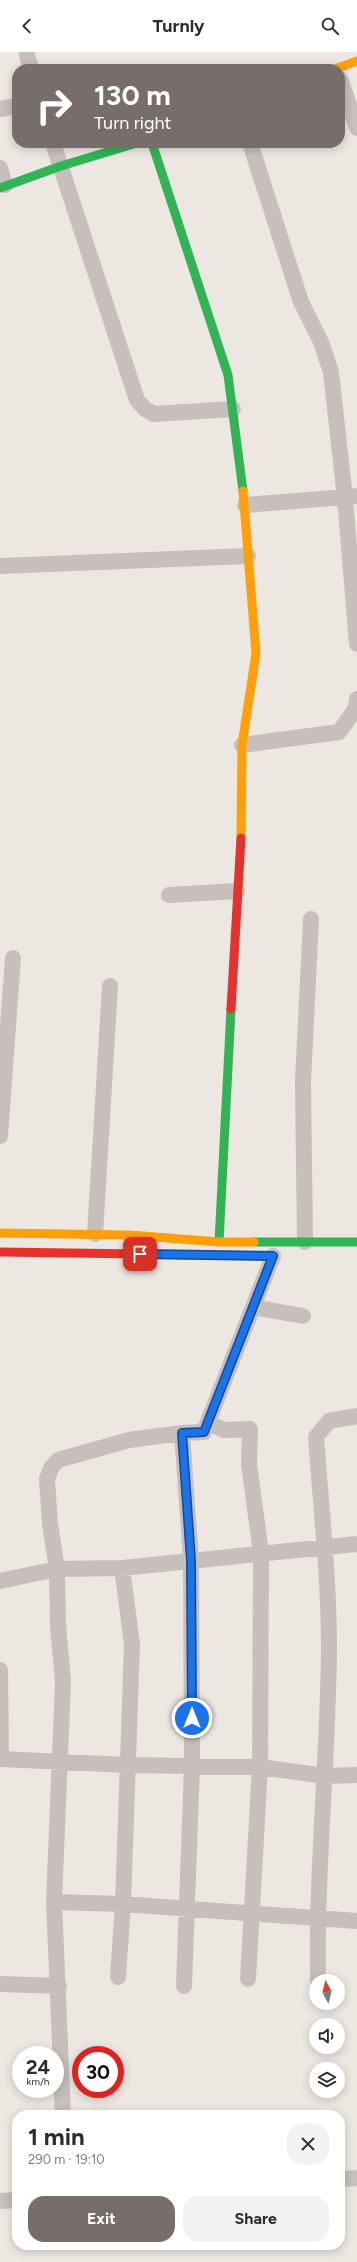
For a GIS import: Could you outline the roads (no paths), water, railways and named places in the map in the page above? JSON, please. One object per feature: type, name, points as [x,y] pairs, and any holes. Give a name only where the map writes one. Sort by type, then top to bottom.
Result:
[{"type":"street","points":[[345,66],[357,61]]},
{"type":"street","points":[[345,93],[357,128]]},
{"type":"street","points":[[0,109],[12,107]]},
{"type":"street","points":[[56,148],[137,400],[145,409],[154,414],[233,409]]},
{"type":"street","points":[[0,168],[2,187],[61,166],[120,148]]},
{"type":"street","points":[[154,148],[228,375],[245,505],[256,653],[242,745],[241,846],[237,891],[219,1242]]},
{"type":"street","points":[[252,148],[301,302],[321,342],[331,372],[351,497],[357,644]]},
{"type":"street","points":[[245,505],[351,497]]},
{"type":"street","points":[[0,566],[248,556]]},
{"type":"street","points":[[242,745],[339,732],[355,710],[357,699]]},
{"type":"street","points":[[168,895],[237,891]]},
{"type":"street","points":[[305,1242],[304,1081],[311,919]]},
{"type":"street","points":[[0,1136],[14,958]]},
{"type":"street","points":[[94,1234],[110,986]]},
{"type":"street","points":[[0,1233],[130,1235],[219,1242],[357,1242]]},
{"type":"street","points":[[0,1252],[223,1255]]},
{"type":"street","points":[[63,2110],[59,2048],[59,1986],[54,1902],[63,1682],[58,1625],[57,1569],[50,1524],[47,1479],[51,1468],[58,1460],[129,1440],[182,1433],[204,1432],[273,1256]]},
{"type":"street","points":[[253,1307],[303,1316]]},
{"type":"street","points":[[318,1974],[317,1919],[325,1776],[329,1648],[324,1547],[316,1437],[329,1420],[357,1416]]},
{"type":"street","points":[[208,1423],[224,1430],[250,1429],[249,1464],[261,1553],[260,1767],[248,1979]]},
{"type":"street","points":[[182,1433],[191,1560],[192,1766],[184,1986]]},
{"type":"street","points":[[0,1581],[57,1569],[122,1568],[357,1544]]},
{"type":"street","points":[[118,1977],[123,1904],[132,1644],[122,1568]]},
{"type":"street","points":[[0,1670],[1,1759],[61,1760],[128,1765],[260,1767],[325,1776],[357,1775]]},
{"type":"street","points":[[54,1902],[123,1904],[252,1912],[317,1919],[357,1921]]},
{"type":"street","points":[[0,1984],[59,1986]]},
{"type":"street","points":[[345,2179],[357,2178]]},
{"type":"street","points":[[0,2201],[12,2200]]}]
